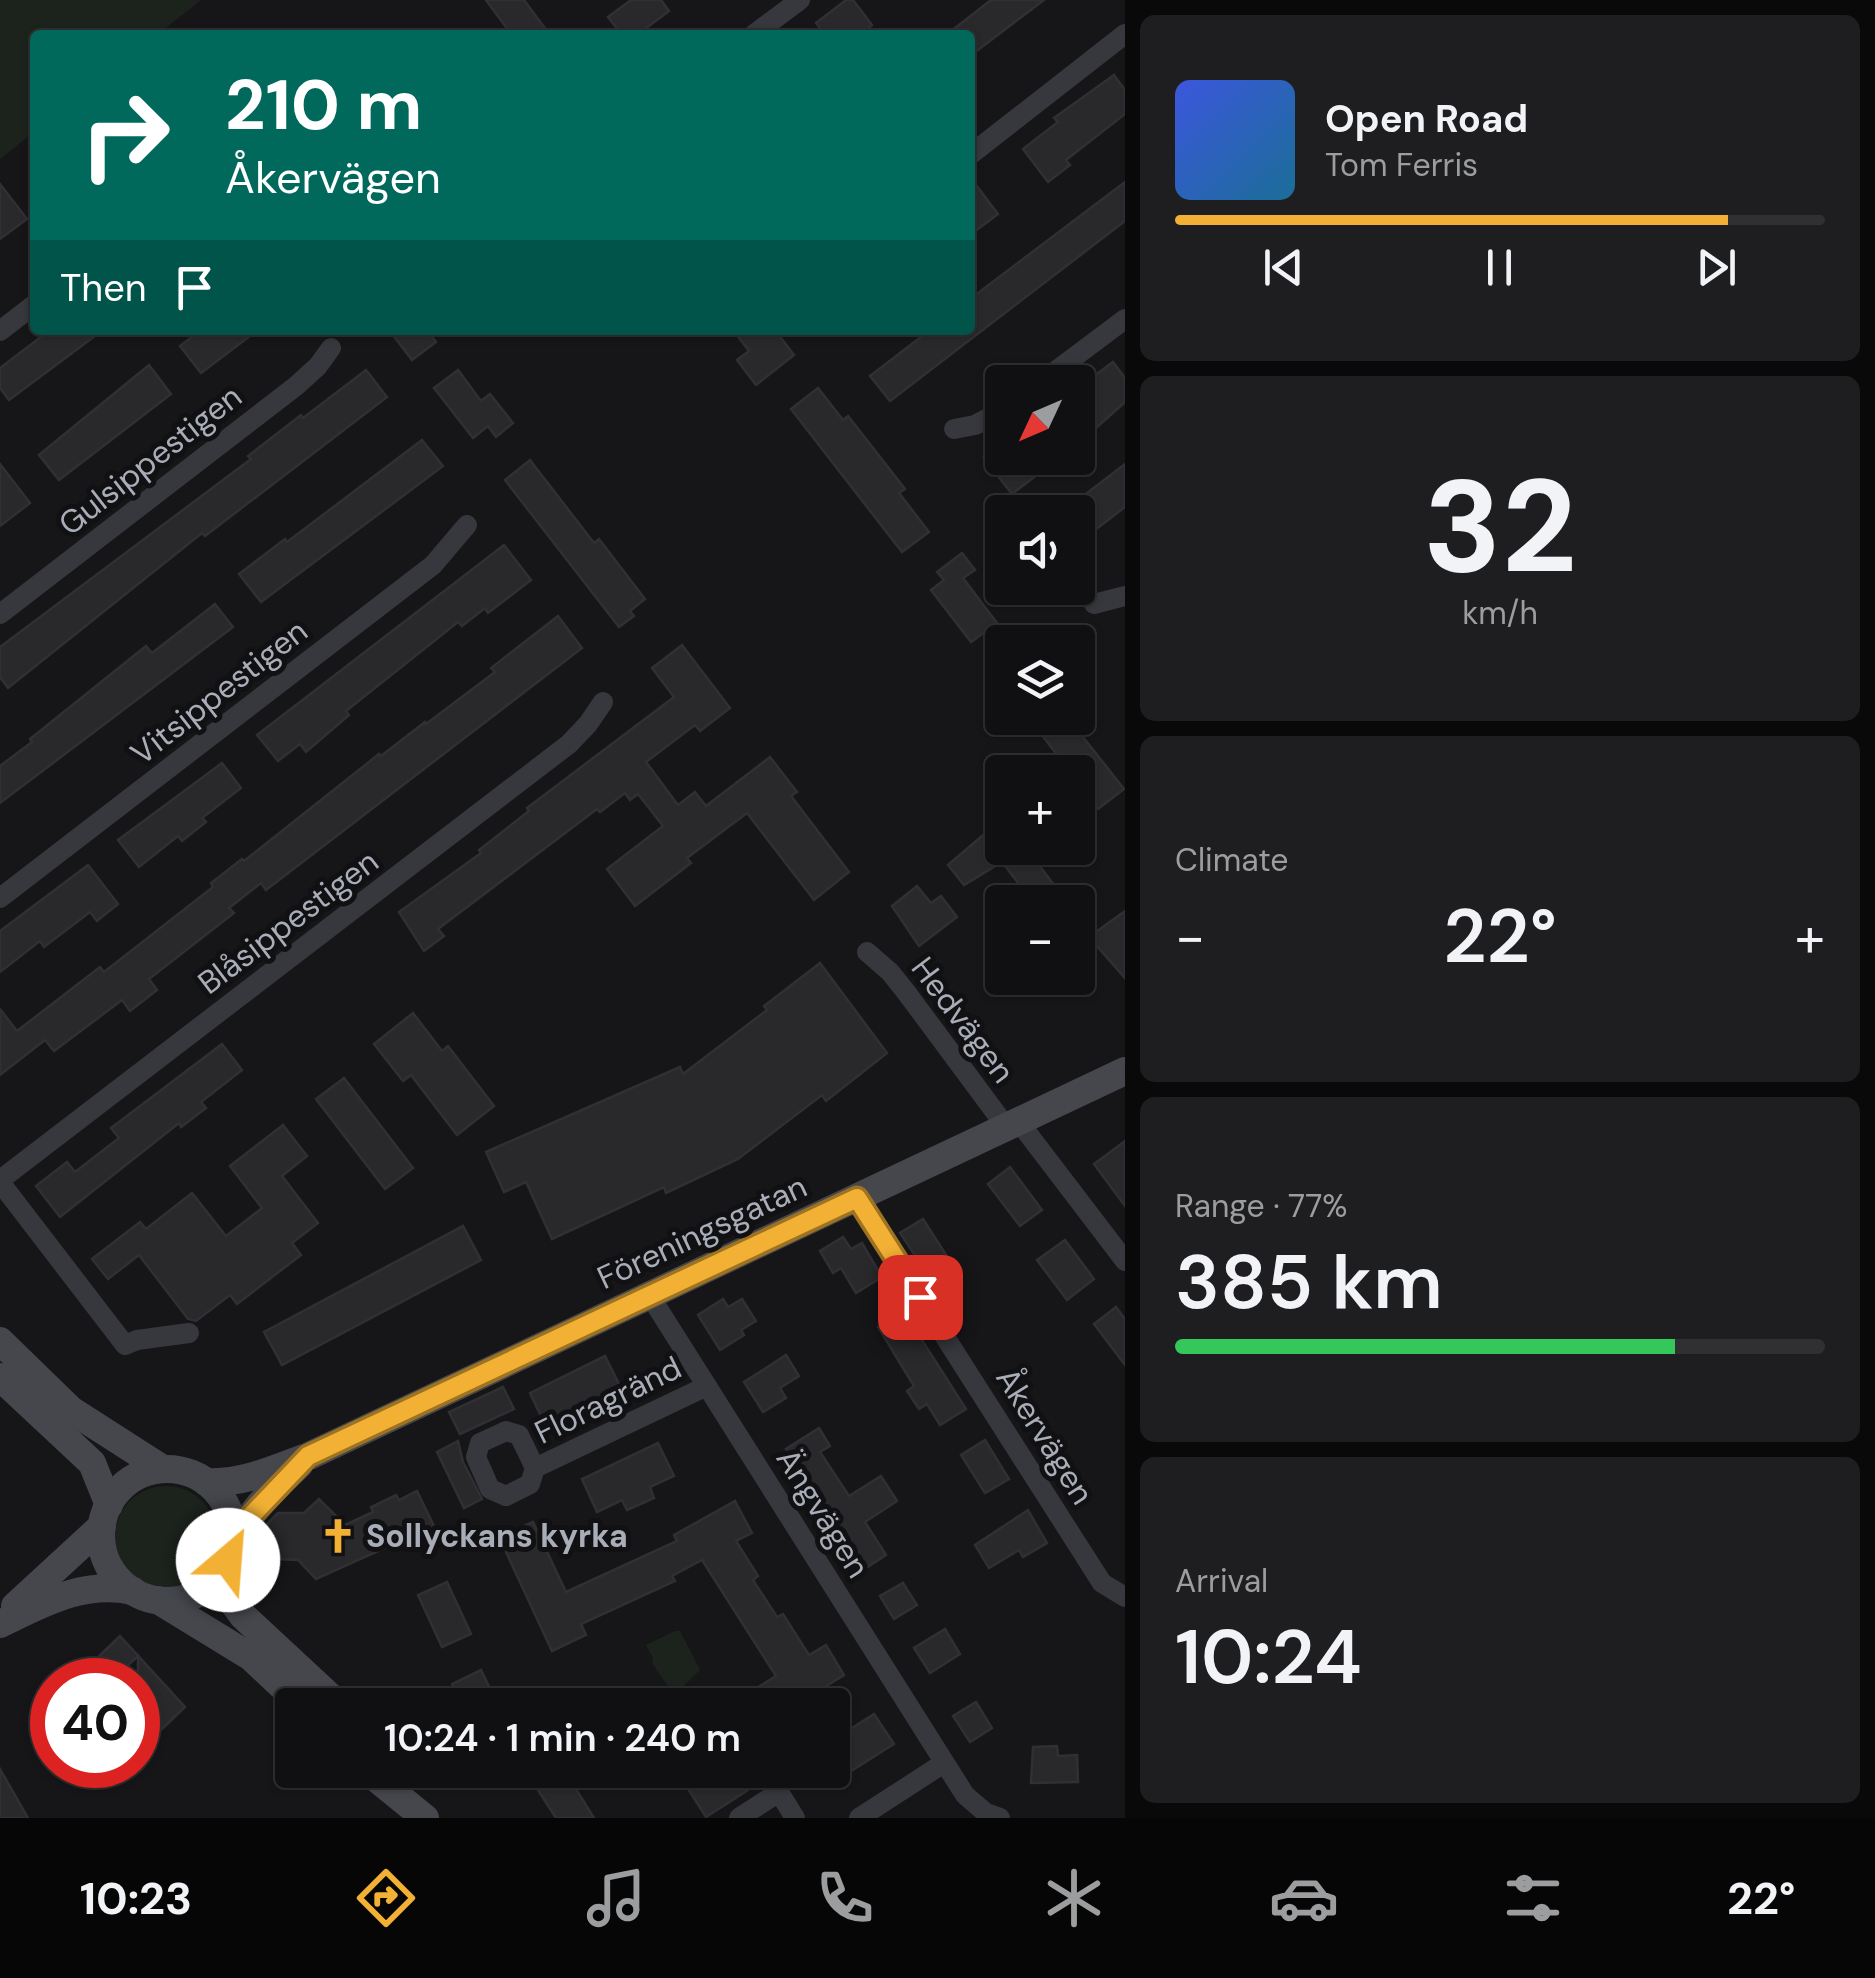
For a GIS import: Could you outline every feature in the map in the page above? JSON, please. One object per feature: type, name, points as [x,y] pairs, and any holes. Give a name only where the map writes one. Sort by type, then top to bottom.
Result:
[{"type":"street","points":[[760,30],[800,0]]},
{"type":"street","points":[[975,150],[1125,34]]},
{"type":"street","points":[[0,331],[30,308]]},
{"type":"street","points":[[1064,365],[1125,319]]},
{"type":"street","name":"Gulsippestigen","points":[[0,614],[296,386],[331,348]]},
{"type":"street","points":[[954,429],[985,420]]},
{"type":"street","name":"Vitsippestigen","points":[[0,898],[433,565],[467,525]]},
{"type":"street","points":[[1095,604],[1125,596]]},
{"type":"street","name":"Blåsippestigen","points":[[0,1181],[569,744],[603,702]]},
{"type":"street","name":"Hedvägen","points":[[866,952],[890,972],[1125,1261]]},
{"type":"street","name":"Föreningsgatan","points":[[206,1482],[254,1477],[308,1456],[1125,1070]]},
{"type":"street","points":[[0,1181],[125,1345],[189,1334]]},
{"type":"street","name":"Åkervägen","points":[[857,1198],[1102,1582],[1125,1597]]},
{"type":"street","name":"Ängvägen","points":[[650,1296],[965,1795],[1000,1818]]},
{"type":"street","points":[[0,1341],[71,1410],[164,1469],[186,1472],[216,1490],[229,1512],[227,1560],[235,1606],[320,1688]]},
{"type":"street","points":[[0,1377],[80,1448],[97,1474],[105,1516],[105,1556],[112,1570],[145,1595],[251,1657],[284,1688]]},
{"type":"street","name":"Floragränd","points":[[536,1468],[707,1386]]},
{"type":"street","name":"Föreningsgatan","points":[[227,1560],[239,1532],[264,1498],[308,1456]]},
{"type":"street","points":[[0,1621],[105,1516],[131,1480],[164,1469]]},
{"type":"street","points":[[0,1621],[79,1590],[116,1587],[178,1600],[198,1592],[227,1560]]},
{"type":"street","points":[[858,1818],[944,1763]]},
{"type":"street","points":[[388,1788],[425,1818]]},
{"type":"street","points":[[410,1788],[434,1818]]},
{"type":"street","points":[[739,1818],[779,1792],[795,1818]]},
{"type":"shaded area","points":[[0,0],[201,0],[163,30],[30,30],[30,135],[0,159]]},
{"type":"shaded area","points":[[166,1486],[186,1490],[202,1501],[213,1517],[217,1537],[213,1557],[202,1573],[186,1584],[166,1588],[146,1584],[130,1573],[119,1557],[115,1537],[119,1517],[130,1501],[146,1490]]},
{"type":"shaded area","points":[[680,1631],[700,1670],[681,1688],[669,1688],[652,1663],[646,1645]]},
{"type":"building","points":[[486,0],[524,0],[546,30],[508,30]]},
{"type":"building","points":[[631,0],[661,0],[669,11],[644,30],[618,30],[608,17]]},
{"type":"building","points":[[846,0],[853,0],[872,25],[866,30],[821,30],[816,23]]},
{"type":"building","points":[[991,0],[1044,0],[975,52],[975,30],[952,30]]},
{"type":"building","points":[[1114,75],[1125,90],[1125,114],[1066,160],[1070,165],[1048,182],[1023,149],[1058,122],[1054,118]]},
{"type":"building","points":[[1125,182],[1125,221],[890,401],[870,376],[923,335],[975,335],[975,295]]},
{"type":"building","points":[[0,184],[27,219],[0,239]]},
{"type":"building","points":[[975,184],[998,214],[975,231]]},
{"type":"building","points":[[43,335],[96,335],[9,400],[0,388],[0,368]]},
{"type":"building","points":[[194,335],[251,335],[201,373],[180,346]]},
{"type":"building","points":[[393,335],[431,335],[436,342],[412,360]]},
{"type":"building","points":[[737,335],[779,335],[794,355],[756,385],[737,360],[749,351]]},
{"type":"building","points":[[1113,362],[1125,378],[1125,402],[1095,429],[1095,375]]},
{"type":"building","points":[[149,365],[171,394],[59,480],[39,455]]},
{"type":"building","points":[[366,370],[387,397],[205,536],[202,533],[8,688],[0,677],[0,647],[251,459],[248,456],[301,415],[303,418]]},
{"type":"building","points":[[458,370],[481,401],[490,394],[513,423],[496,437],[488,426],[473,438],[434,388]]},
{"type":"building","points":[[818,388],[843,420],[848,416],[905,489],[899,493],[929,532],[902,552],[791,409]]},
{"type":"building","points":[[422,440],[443,466],[261,602],[239,574]]},
{"type":"building","points":[[530,460],[594,543],[599,539],[645,599],[630,611],[634,616],[619,627],[505,480]]},
{"type":"building","points":[[0,464],[30,503],[0,526]]},
{"type":"building","points":[[1125,464],[1125,507],[1095,530],[1095,495],[1084,495]]},
{"type":"building","points":[[997,475],[1037,475],[1012,494]]},
{"type":"building","points":[[504,545],[531,580],[488,613],[485,608],[462,626],[458,622],[346,711],[349,715],[306,752],[300,744],[278,761],[257,735]]},
{"type":"building","points":[[962,553],[975,570],[963,578],[997,623],[985,625],[985,632],[971,642],[931,590],[944,580],[937,572]]},
{"type":"building","points":[[215,604],[233,627],[0,803],[0,766],[146,646],[152,653]]},
{"type":"building","points":[[558,616],[582,648],[266,890],[261,883],[229,908],[234,913],[149,979],[157,990],[130,1011],[122,1000],[54,1051],[45,1040],[0,1075],[0,1009],[17,1031],[100,967],[104,972],[213,887],[211,883],[242,859],[379,754],[495,672],[491,668]]},
{"type":"building","points":[[682,645],[730,708],[700,731],[695,725],[646,762],[678,805],[695,792],[706,806],[770,757],[797,792],[791,796],[849,872],[814,900],[747,813],[687,858],[691,863],[635,906],[607,869],[663,826],[638,794],[630,800],[625,793],[600,812],[597,809],[438,929],[444,936],[424,951],[399,912],[481,853],[479,850],[529,811],[527,808],[674,697],[652,668]]},
{"type":"building","points":[[1042,735],[1081,735],[1124,789],[1098,809],[1095,755],[1057,755]]},
{"type":"building","points":[[222,763],[241,788],[202,818],[206,822],[182,841],[178,836],[139,867],[118,840]]},
{"type":"building","points":[[985,833],[985,865],[997,865],[964,885],[948,865]]},
{"type":"building","points":[[88,865],[118,904],[97,921],[90,912],[44,947],[40,941],[0,972],[0,931]]},
{"type":"building","points":[[1004,865],[1039,865],[1054,885],[1020,885]]},
{"type":"building","points":[[917,886],[931,903],[941,896],[957,917],[919,946],[892,906]]},
{"type":"building","points":[[1125,911],[1125,978],[1095,944],[1095,933]]},
{"type":"building","points":[[820,963],[887,1053],[826,1101],[822,1095],[738,1159],[666,1193],[664,1187],[552,1239],[526,1182],[504,1192],[486,1152],[680,1067],[683,1074],[767,1010],[764,1006]]},
{"type":"building","points":[[413,1013],[442,1051],[448,1046],[494,1106],[457,1135],[411,1075],[403,1081],[374,1044]]},
{"type":"building","points":[[222,1044],[242,1070],[201,1102],[206,1108],[181,1127],[179,1123],[60,1217],[36,1186],[67,1162],[75,1172],[119,1138],[111,1128]]},
{"type":"building","points":[[344,1078],[413,1168],[385,1189],[316,1099]]},
{"type":"building","points":[[283,1125],[307,1156],[282,1176],[318,1223],[292,1243],[301,1255],[237,1304],[230,1295],[196,1321],[188,1319],[139,1255],[108,1279],[92,1259],[140,1222],[146,1229],[192,1193],[226,1236],[262,1208],[230,1166]]},
{"type":"building","points":[[1125,1141],[1125,1206],[1094,1164]]},
{"type":"building","points":[[1010,1167],[1042,1210],[1020,1226],[988,1184]]},
{"type":"building","points":[[923,1219],[952,1264],[930,1278],[900,1233]]},
{"type":"building","points":[[463,1226],[481,1260],[282,1365],[264,1332]]},
{"type":"building","points":[[843,1237],[851,1249],[862,1243],[882,1277],[856,1293],[841,1268],[833,1273],[820,1251]]},
{"type":"building","points":[[1065,1240],[1094,1279],[1067,1300],[1037,1260]]},
{"type":"building","points":[[723,1299],[728,1307],[742,1299],[756,1321],[741,1330],[744,1335],[720,1350],[698,1315]]},
{"type":"building","points":[[1116,1307],[1125,1319],[1125,1365],[1094,1324]]},
{"type":"building","points":[[904,1312],[966,1409],[940,1425],[927,1404],[919,1409],[907,1391],[914,1386],[878,1327]]},
{"type":"building","points":[[786,1355],[799,1376],[780,1388],[786,1398],[763,1412],[744,1382]]},
{"type":"building","points":[[605,1356],[623,1392],[547,1429],[530,1393]]},
{"type":"building","points":[[503,1387],[514,1409],[460,1434],[449,1412]]},
{"type":"building","points":[[819,1428],[830,1446],[820,1452],[849,1496],[881,1476],[897,1501],[865,1522],[886,1555],[863,1570],[786,1449]]},
{"type":"building","points":[[985,1440],[1009,1479],[985,1493],[961,1455]]},
{"type":"building","points":[[458,1441],[463,1462],[482,1499],[464,1508],[437,1452]]},
{"type":"building","points":[[658,1443],[674,1476],[650,1487],[654,1498],[627,1510],[622,1500],[597,1512],[582,1479]]},
{"type":"building","name":"Sollyckans kyrka","points":[[417,1491],[434,1526],[316,1579],[298,1560],[277,1559],[263,1546],[263,1528],[278,1513],[304,1513],[319,1499],[345,1525],[396,1495],[399,1500]]},
{"type":"building","points":[[735,1501],[752,1533],[736,1541],[758,1576],[753,1580],[777,1617],[783,1614],[809,1655],[826,1645],[844,1675],[823,1688],[757,1688],[776,1676],[702,1560],[672,1576],[675,1581],[581,1624],[586,1635],[552,1651],[499,1537],[533,1522],[566,1592],[677,1541],[674,1535]]},
{"type":"building","points":[[1028,1510],[1047,1543],[1023,1557],[1019,1550],[989,1568],[975,1545]]},
{"type":"building","points":[[447,1582],[471,1634],[442,1647],[418,1595]]},
{"type":"building","points":[[903,1583],[917,1605],[894,1619],[880,1596]]},
{"type":"building","points":[[945,1629],[960,1654],[930,1673],[914,1648]]},
{"type":"building","points":[[120,1636],[140,1658],[138,1656],[97,1658]]},
{"type":"building","points":[[481,1670],[490,1688],[454,1688],[452,1684]]},
{"type":"building","points":[[160,1680],[185,1707],[160,1731]]},
{"type":"building","points":[[976,1702],[992,1728],[970,1742],[953,1716]]},
{"type":"building","points":[[874,1714],[894,1744],[850,1772],[850,1729]]},
{"type":"building","points":[[1057,1746],[1058,1756],[1077,1755],[1078,1782],[1031,1783],[1033,1747]]},
{"type":"building","points":[[0,1769],[28,1818],[0,1818]]},
{"type":"building","points":[[537,1788],[575,1788],[594,1818],[556,1818]]},
{"type":"building","points":[[687,1788],[751,1788],[706,1817]]},
{"type":"place","name":"Sollyckans kyrka","points":[[338,1536]]},
{"type":"route","points":[[228,1560],[239,1532],[264,1498],[308,1456],[857,1198],[920,1297]]}]
